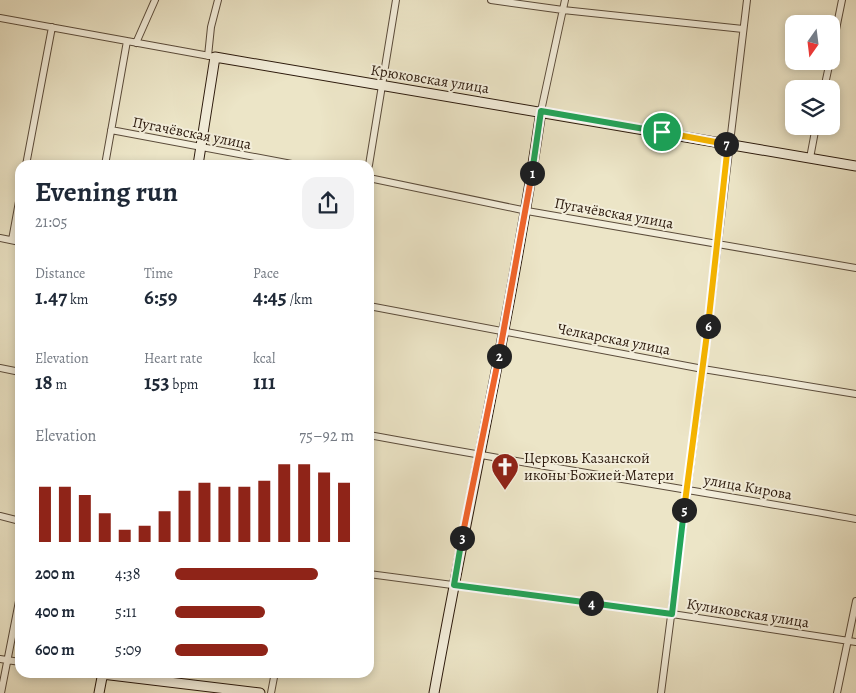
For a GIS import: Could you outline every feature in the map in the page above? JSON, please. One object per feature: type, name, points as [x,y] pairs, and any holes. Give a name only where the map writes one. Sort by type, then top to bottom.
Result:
[{"type":"street","points":[[136,43],[155,0]]},
{"type":"street","points":[[199,160],[212,57],[211,27],[218,0]]},
{"type":"street","points":[[369,160],[396,0]]},
{"type":"street","points":[[491,0],[563,10],[743,28]]},
{"type":"street","points":[[434,693],[527,210],[541,111],[565,0]]},
{"type":"street","points":[[661,693],[703,369],[746,0]]},
{"type":"street","points":[[839,15],[842,0]]},
{"type":"street","name":"Крюковская улица","points":[[0,18],[212,57],[541,111],[856,166]]},
{"type":"street","points":[[27,160],[52,27]]},
{"type":"street","points":[[105,160],[127,41]]},
{"type":"street","name":"Пугачёвская улица","points":[[112,130],[269,160]]},
{"type":"street","points":[[810,158],[814,135]]},
{"type":"street","name":"Пугачёвская улица","points":[[374,179],[527,210],[856,268]]},
{"type":"street","points":[[12,240],[15,224]]},
{"type":"street","points":[[0,238],[15,241]]},
{"type":"street","name":"Челкарская улица","points":[[374,307],[703,369],[856,394]]},
{"type":"street","points":[[0,368],[15,371]]},
{"type":"street","name":"улица Кирова","points":[[374,436],[479,457],[687,489],[856,519]]},
{"type":"street","points":[[0,516],[15,520]]},
{"type":"street","name":"Куликовская улица","points":[[374,575],[672,614],[853,642]]},
{"type":"street","points":[[837,693],[853,642],[856,601]]},
{"type":"street","points":[[1,693],[3,660],[15,615]]},
{"type":"street","points":[[99,693],[101,678]]},
{"type":"street","points":[[142,678],[260,693]]},
{"type":"street","points":[[271,693],[274,678]]},
{"type":"place","name":"Церковь Казанской иконы Божией Матери","points":[[505,491]]},
{"type":"route","points":[[541,111],[662,132],[728,144],[718,245],[672,614],[454,585],[464,523],[479,457],[527,210],[541,111]]}]
